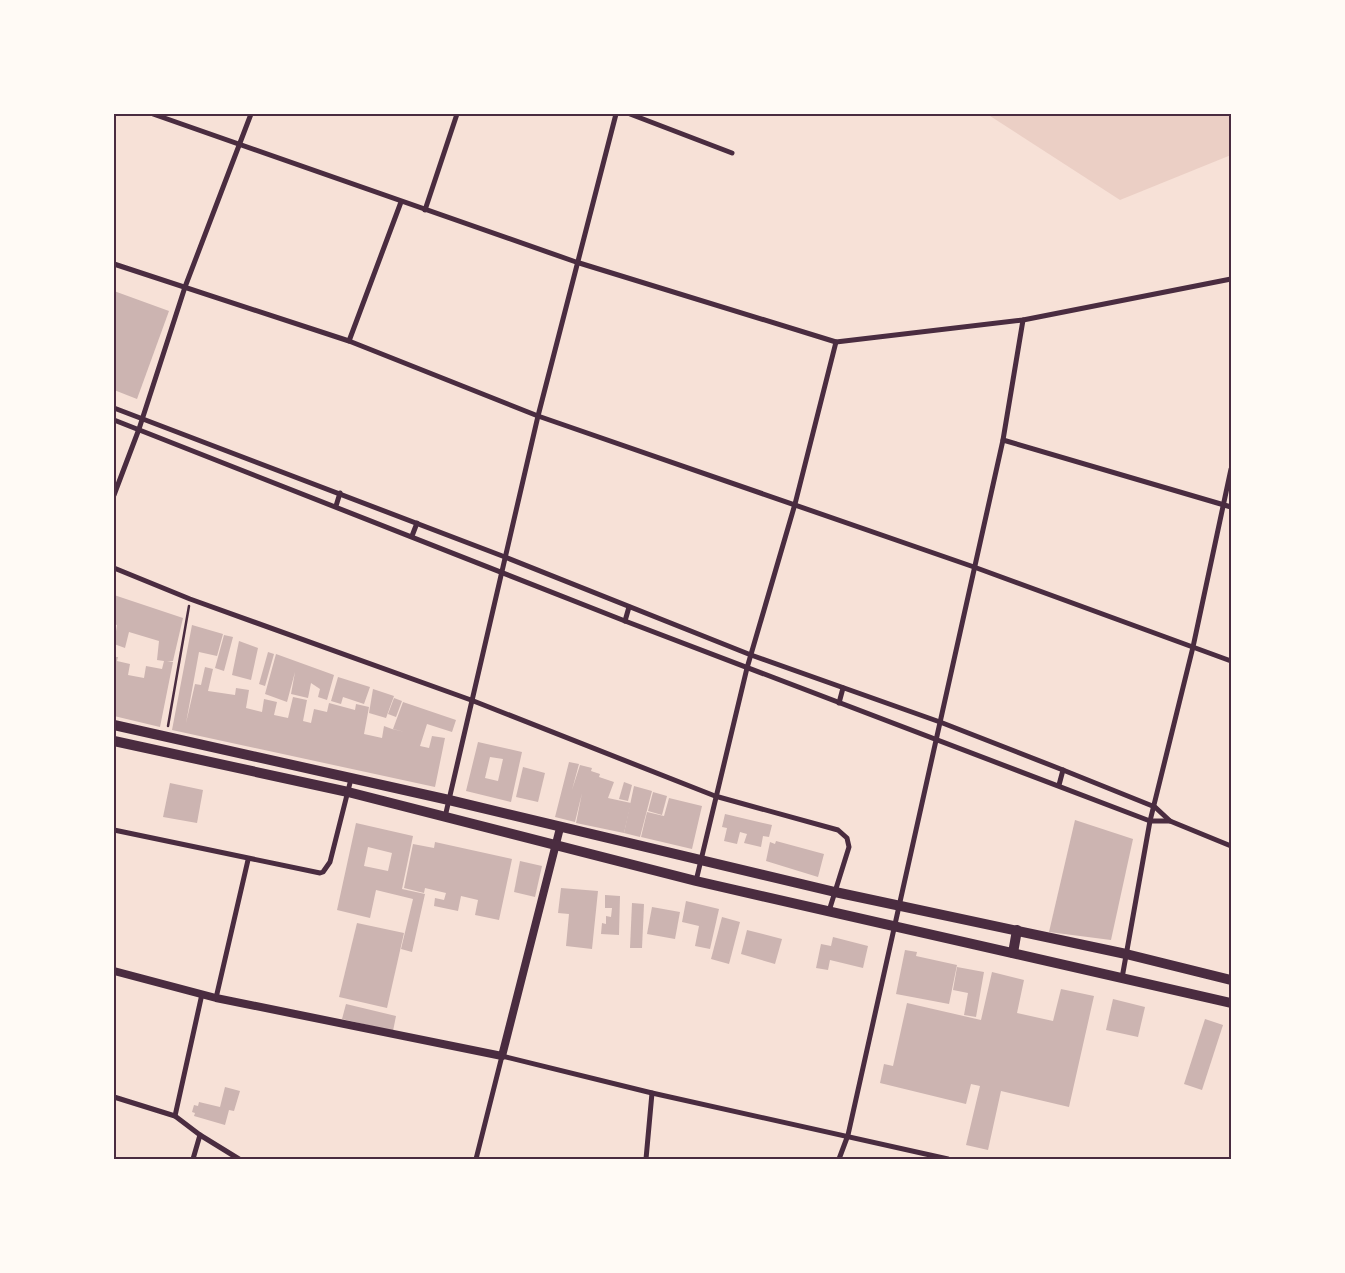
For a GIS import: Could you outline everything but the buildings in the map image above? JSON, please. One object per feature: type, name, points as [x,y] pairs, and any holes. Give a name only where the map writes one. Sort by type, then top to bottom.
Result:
[{"type":"main road","points":[[114,725],[449,800],[834,892],[1126,954],[1231,980]]},
{"type":"main road","points":[[114,741],[348,792],[556,847],[696,881],[1231,1002]]},
{"type":"main road","points":[[1012,953],[1017,930]]},
{"type":"street","points":[[153,114],[576,262],[836,342],[1023,320],[1231,279]]},
{"type":"street","points":[[114,495],[139,429],[185,287],[241,145],[251,114]]},
{"type":"street","points":[[426,210],[458,114]]},
{"type":"street","points":[[446,817],[471,700],[538,416],[576,262],[616,114]]},
{"type":"street","points":[[630,114],[732,153]]},
{"type":"street","points":[[349,341],[401,202]]},
{"type":"street","points":[[114,264],[349,341],[538,416],[974,567],[1231,661]]},
{"type":"street","points":[[839,1159],[848,1135],[1003,440],[1023,320]]},
{"type":"street","points":[[696,881],[699,861],[747,668],[795,504],[836,342]]},
{"type":"street","points":[[114,408],[418,523],[751,655],[940,722],[1063,770],[1154,807],[1170,821],[1231,846]]},
{"type":"street","points":[[114,420],[501,571],[625,622],[935,740],[1059,785],[1150,821],[1170,821]]},
{"type":"street","points":[[1003,440],[1231,507]]},
{"type":"street","points":[[237,468],[241,455]]},
{"type":"street","points":[[1122,978],[1150,821],[1193,647],[1231,469]]},
{"type":"street","points":[[336,506],[340,493]]},
{"type":"street","points":[[412,536],[418,523]]},
{"type":"street","points":[[114,568],[190,600],[471,700],[716,796],[844,834],[849,847],[829,911]]},
{"type":"street","points":[[625,622],[629,607]]},
{"type":"street","points":[[839,703],[843,688]]},
{"type":"street","points":[[1059,785],[1063,770]]},
{"type":"street","points":[[114,830],[248,860],[314,873],[323,872],[330,862],[351,778]]},
{"type":"street","points":[[476,1159],[560,828]]},
{"type":"street","points":[[216,998],[248,860]]},
{"type":"street","points":[[114,971],[216,998],[502,1056],[652,1093],[848,1135],[948,1159]]},
{"type":"street","points":[[175,1116],[202,994]]},
{"type":"street","points":[[646,1159],[652,1093]]},
{"type":"street","points":[[114,1097],[175,1116],[200,1135],[239,1159]]},
{"type":"street","points":[[193,1159],[200,1135]]},
{"type":"path","points":[[166,737],[190,600]]},
{"type":"shaded area","points":[[987,114],[1231,114],[1231,155],[1120,200]]}]
